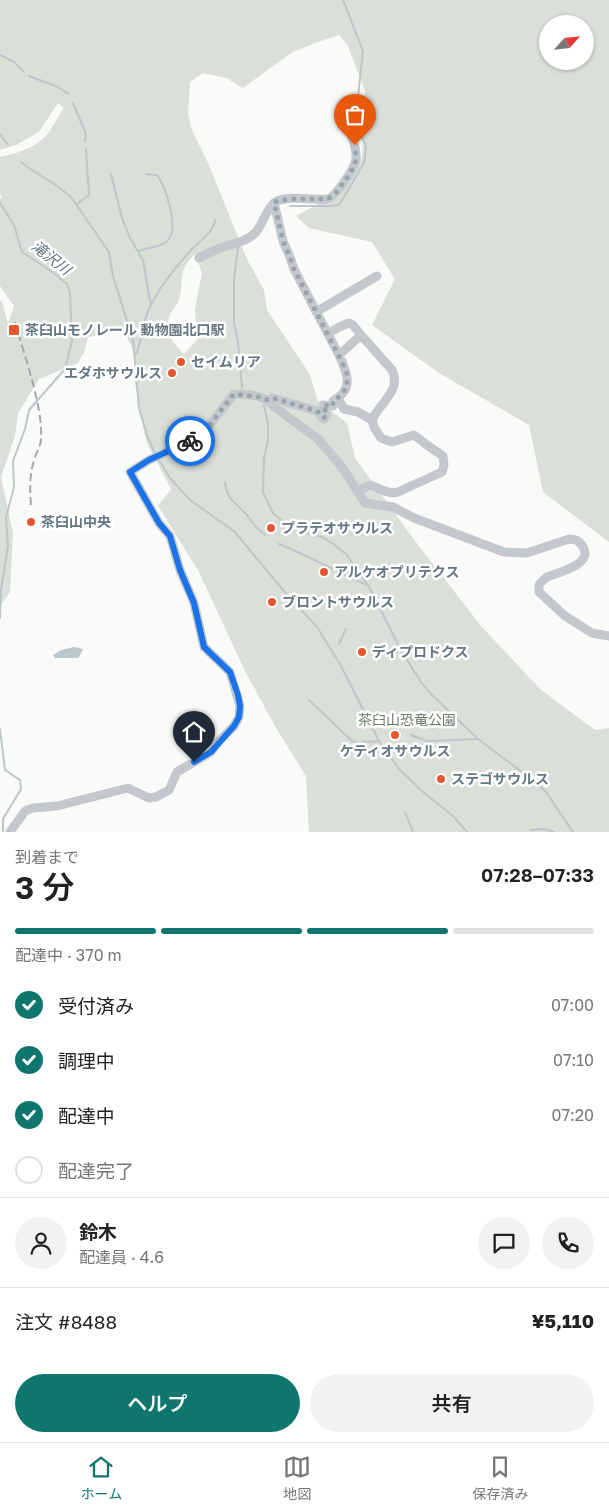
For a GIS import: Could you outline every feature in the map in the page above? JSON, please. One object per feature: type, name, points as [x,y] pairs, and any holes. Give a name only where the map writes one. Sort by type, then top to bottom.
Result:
[{"type":"street","points":[[199,258],[243,241],[255,233],[274,202],[292,199],[328,199],[336,193],[351,172],[356,160],[355,145],[351,134]]},
{"type":"street","points":[[268,400],[273,398],[317,411],[324,418],[327,415],[323,405],[333,406],[333,401],[344,391],[348,380],[346,370],[339,355],[294,269],[283,241],[274,202]]},
{"type":"street","points":[[316,312],[377,276]]},
{"type":"street","points":[[328,334],[349,323],[353,325],[392,370],[395,376],[391,395],[372,420],[381,438],[392,442],[414,435],[443,456],[444,465],[442,472],[393,494],[370,485],[358,492]]},
{"type":"street","points":[[339,355],[361,335]]},
{"type":"street","points":[[10,832],[25,811],[33,808],[57,806],[128,788],[149,798],[156,797],[169,790],[178,772],[211,752],[234,726],[239,717],[240,706],[230,672],[204,647],[194,603],[180,570],[170,536],[159,523],[130,472],[149,460],[201,436],[234,394],[261,397],[268,400],[318,439],[342,467],[365,503],[393,507],[414,518],[504,552],[527,552],[574,539],[580,542],[584,547],[585,553],[582,561],[574,567],[545,578],[539,585],[539,592],[565,616],[585,629],[592,633],[609,636]]},
{"type":"street","points":[[338,398],[344,409],[358,412],[372,420]]},
{"type":"street","points":[[17,820],[18,832]]},
{"type":"green space","name":"茶臼山恐竜公園","points":[[0,0],[609,0],[609,542],[543,492],[529,425],[439,373],[372,325],[395,279],[372,242],[309,228],[296,216],[343,191],[362,157],[365,91],[348,46],[339,35],[291,53],[243,88],[226,78],[203,73],[190,82],[188,114],[192,130],[208,163],[247,259],[264,290],[267,310],[309,373],[318,401],[347,423],[355,458],[412,537],[481,626],[540,689],[595,730],[609,728],[609,832],[309,832],[306,776],[276,728],[245,671],[199,572],[158,506],[171,489],[146,441],[135,383],[135,353],[124,332],[88,337],[84,352],[78,363],[39,379],[18,413],[15,436],[1,477],[13,533],[10,592],[0,606],[0,300],[8,324],[14,306],[0,286],[0,199],[2,197],[0,194],[0,157],[20,152],[39,142],[49,132],[64,108],[58,103],[39,132],[16,145],[0,150]],"holes":[[[195,254],[202,273],[195,309],[197,340],[184,354],[171,337],[168,327],[169,317],[179,299],[184,269]]]},
{"type":"shaded area","points":[[74,647],[83,649],[77,658],[55,658],[53,655],[61,650]]},
{"type":"waterway","points":[[290,206],[339,205],[364,163],[366,146],[355,124],[363,51],[343,0]]},
{"type":"waterway","points":[[0,55],[14,62],[24,72]]},
{"type":"waterway","points":[[29,76],[58,87],[68,94]]},
{"type":"waterway","points":[[73,103],[86,134],[85,141]]},
{"type":"waterway","points":[[0,134],[8,145]]},
{"type":"waterway","points":[[77,204],[89,195],[86,149]]},
{"type":"waterway","points":[[21,162],[71,197],[109,252],[113,276],[133,340],[139,408],[155,454]]},
{"type":"waterway","points":[[111,174],[122,218],[130,238],[143,260],[152,304]]},
{"type":"waterway","points":[[139,251],[163,244],[170,237],[172,229],[168,199],[161,181],[157,175],[146,174]]},
{"type":"waterway","name":"滝沢川","points":[[0,203],[14,225],[22,252],[67,284],[70,293],[72,341],[65,369],[29,410],[25,429],[13,461],[14,487],[6,517],[8,546],[1,590],[0,618]]},
{"type":"waterway","points":[[135,354],[137,353],[147,314],[153,301],[180,263],[209,232],[215,220]]},
{"type":"waterway","points":[[238,247],[234,280],[234,323],[238,342],[242,388]]},
{"type":"waterway","points":[[264,405],[268,424],[268,440],[264,458],[263,492],[273,513],[287,525],[299,531],[322,537],[346,554],[368,585],[402,652],[429,692],[478,739],[546,792],[573,832]]},
{"type":"waterway","points":[[159,460],[170,478],[190,500],[235,532],[282,589],[317,627],[341,666],[379,741],[399,769],[453,816],[467,832]]},
{"type":"waterway","points":[[225,482],[230,498],[265,535]]},
{"type":"waterway","points":[[279,544],[367,585]]},
{"type":"waterway","points":[[339,644],[346,629]]},
{"type":"waterway","points":[[309,700],[352,741],[358,743]]},
{"type":"waterway","points":[[0,729],[5,770],[20,780],[21,789],[3,819],[3,831]]},
{"type":"waterway","points":[[411,735],[427,741],[477,739]]},
{"type":"waterway","points":[[363,742],[379,741]]},
{"type":"waterway","points":[[405,812],[413,832]]},
{"type":"waterway","points":[[530,830],[544,829],[554,832]]},
{"type":"railway","points":[[15,322],[36,396],[41,426],[41,442],[33,463],[31,476],[31,507]]},
{"type":"way so far","points":[[190,441],[201,436],[234,394],[261,397],[268,400],[273,398],[317,411],[324,418],[327,415],[323,405],[333,406],[333,401],[341,396],[344,391],[348,380],[346,370],[294,269],[283,241],[274,202],[292,199],[328,199],[336,193],[351,172],[356,160],[355,145]]},
{"type":"place","name":"茶臼山モノレール 動物園北口駅","points":[[14,330]]},
{"type":"place","name":"セイムリア","points":[[181,362]]},
{"type":"place","name":"エダホサウルス","points":[[172,373]]},
{"type":"place","name":"茶臼山中央","points":[[31,522]]},
{"type":"place","name":"プラテオサウルス","points":[[271,528]]},
{"type":"place","name":"アルケオプリテクス","points":[[324,572]]},
{"type":"place","name":"ブロントサウルス","points":[[272,602]]},
{"type":"place","name":"ディプロドクス","points":[[362,652]]},
{"type":"place","name":"ケティオサウルス","points":[[395,735]]},
{"type":"place","name":"ステゴサウルス","points":[[441,779]]},
{"type":"route","points":[[190,441],[149,460],[130,472],[159,523],[170,536],[180,570],[194,603],[204,647],[230,672],[238,695],[239,717],[234,726],[211,752],[194,762]]}]
